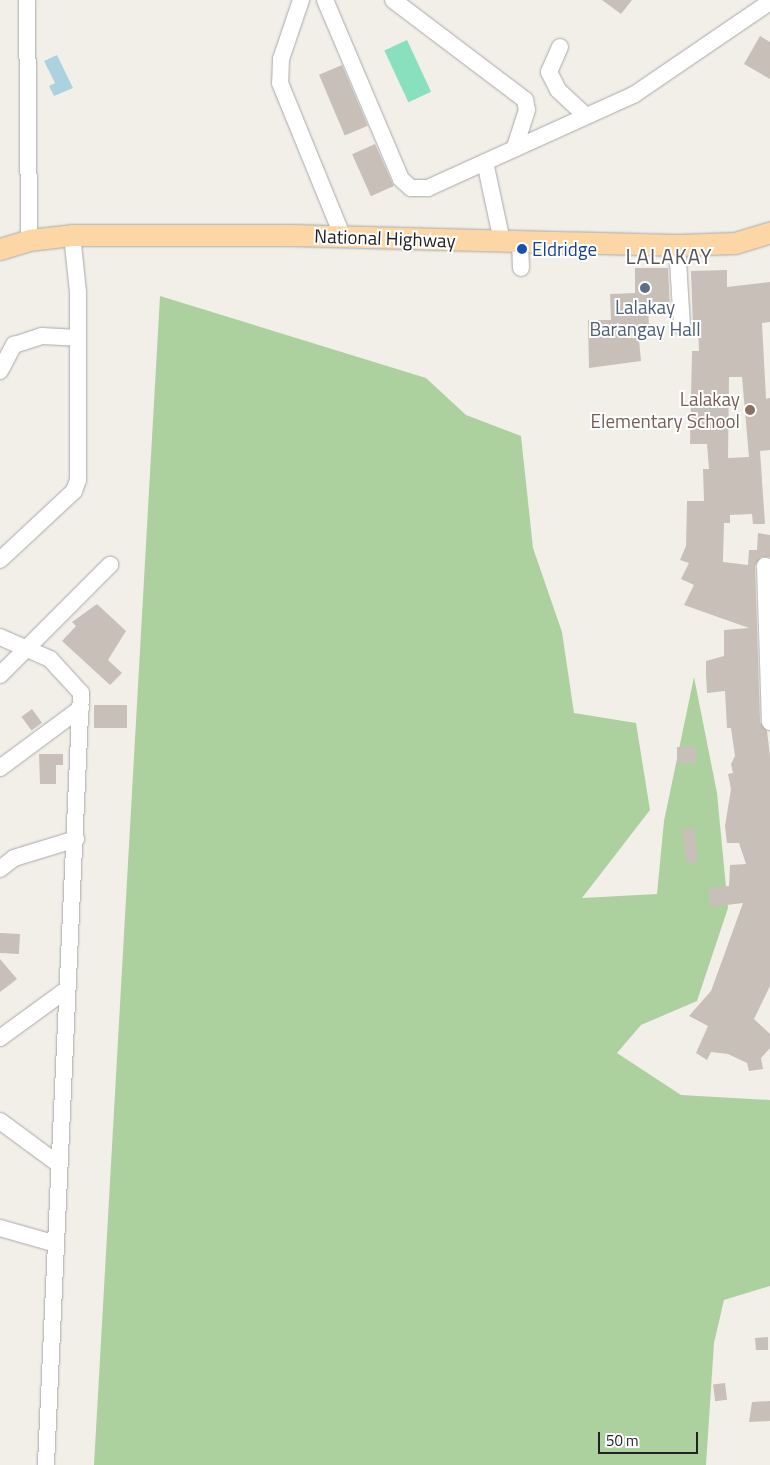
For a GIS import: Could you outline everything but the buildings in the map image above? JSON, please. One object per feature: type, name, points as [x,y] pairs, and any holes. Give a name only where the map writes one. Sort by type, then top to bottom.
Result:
[{"type":"main road","name":"National Highway","points":[[0,250],[28,240],[72,234],[677,245],[735,243],[770,232]]},
{"type":"street","points":[[27,0],[28,240]]},
{"type":"street","points":[[300,0],[281,59],[280,84],[343,238]]},
{"type":"street","points":[[325,0],[401,179],[411,188],[428,188],[635,94],[770,2]]},
{"type":"street","points":[[393,0],[525,100],[527,110],[515,148]]},
{"type":"street","points":[[560,47],[549,72],[558,90],[586,116]]},
{"type":"street","points":[[485,162],[521,268]]},
{"type":"street","points":[[0,560],[74,491],[78,338],[72,234]]},
{"type":"street","points":[[677,245],[682,327]]},
{"type":"street","points":[[0,372],[14,345],[42,336],[78,338]]},
{"type":"street","points":[[0,675],[27,651],[110,565]]},
{"type":"street","points":[[770,567],[765,566],[770,722]]},
{"type":"street","points":[[0,636],[27,651],[50,659],[81,693],[76,840],[53,1244],[46,1465]]},
{"type":"street","points":[[0,768],[81,708]]},
{"type":"street","points":[[0,869],[14,858],[76,840]]},
{"type":"street","points":[[0,1038],[66,990]]},
{"type":"street","points":[[1,1123],[57,1163]]},
{"type":"street","points":[[0,1228],[53,1244]]},
{"type":"green space","points":[[407,40],[431,92],[408,102],[384,51]]},
{"type":"green space","points":[[160,296],[426,378],[466,415],[521,436],[533,548],[562,632],[574,713],[636,723],[650,810],[582,898],[657,894],[664,821],[694,677],[717,793],[728,908],[697,1001],[641,1025],[617,1053],[681,1095],[770,1100],[770,1286],[724,1300],[714,1343],[706,1465],[94,1465]]},
{"type":"water","points":[[57,55],[73,88],[54,96],[49,86],[55,83],[44,61]]},
{"type":"place","name":"Eldridge","points":[[522,249]]},
{"type":"place","name":"Lalakay Barangay Hall","points":[[645,288]]},
{"type":"place","name":"Lalakay Elementary School","points":[[750,410]]},
{"type":"district","name":"LALAKAY","points":[[669,256]]}]
